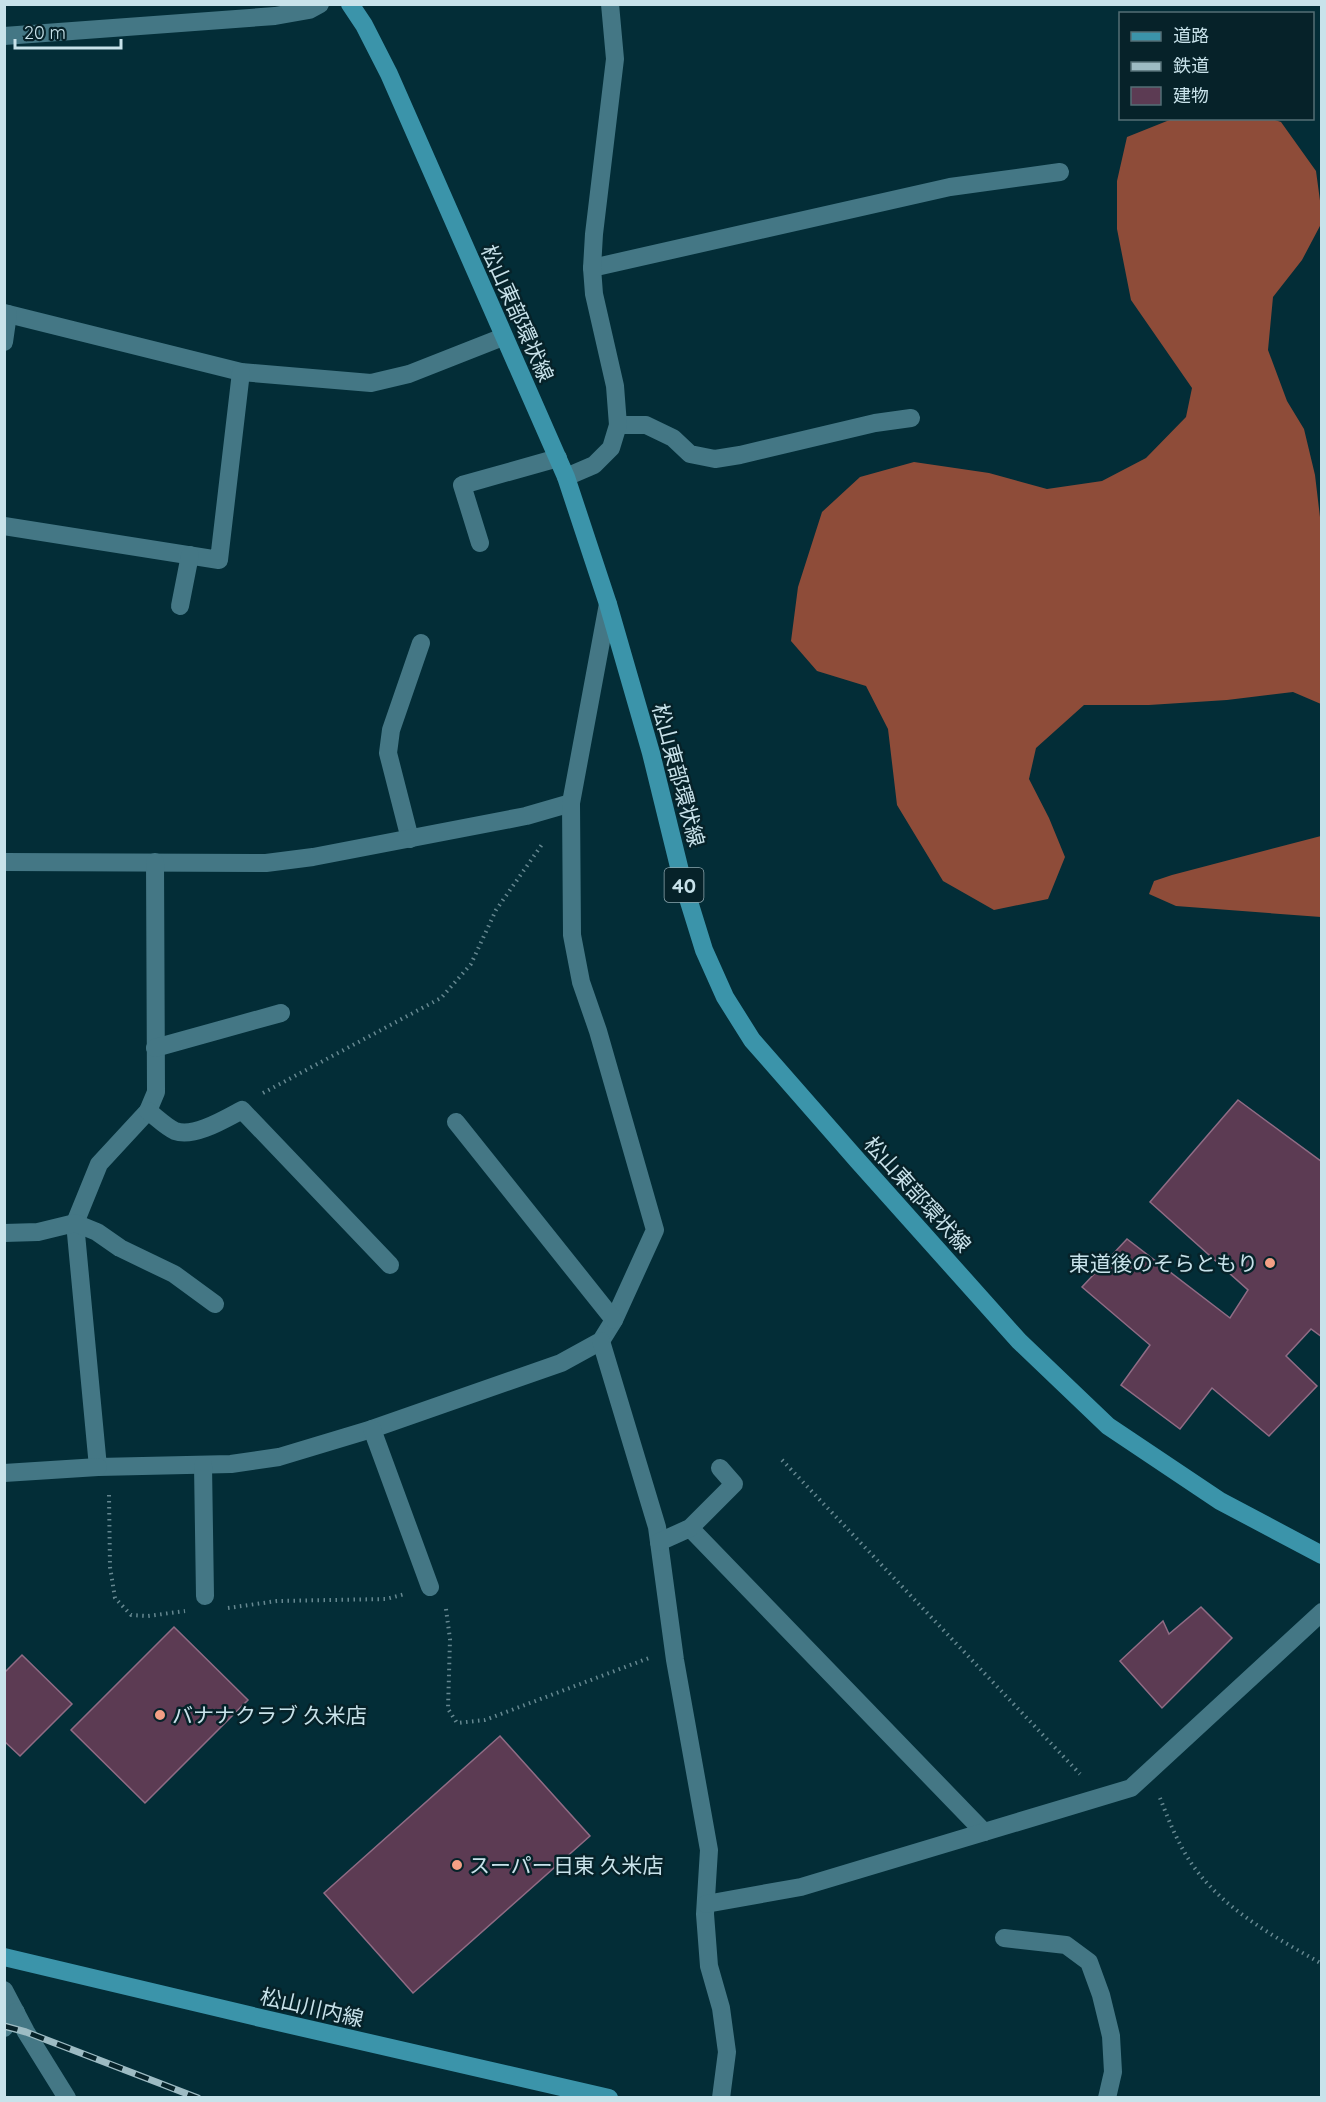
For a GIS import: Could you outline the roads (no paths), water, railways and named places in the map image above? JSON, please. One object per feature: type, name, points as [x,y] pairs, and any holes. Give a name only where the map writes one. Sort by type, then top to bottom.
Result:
[{"type":"main road","name":"松山東部環状線","points":[[350,4],[364,25],[389,74],[566,477],[608,604],[651,753],[682,879],[704,950],[725,997],[752,1040],[1019,1341],[1108,1426],[1220,1501],[1322,1555]]},
{"type":"main road","name":"松山川内線","points":[[4,1957],[276,2022],[609,2097]]},
{"type":"street","points":[[4,36],[275,16],[309,10],[320,4]]},
{"type":"street","points":[[566,477],[594,465],[611,448],[618,425],[615,386],[594,294],[592,268],[615,59],[610,4]]},
{"type":"street","points":[[592,268],[950,188],[1060,172]]},
{"type":"street","points":[[4,342],[6,314],[241,372],[371,383],[409,374],[503,337]]},
{"type":"street","points":[[4,526],[219,560],[241,372]]},
{"type":"street","points":[[618,425],[646,425],[673,438],[690,453],[715,459],[884,420],[911,418]]},
{"type":"street","points":[[480,543],[462,484],[558,458]]},
{"type":"street","points":[[180,606],[190,555]]},
{"type":"street","points":[[4,1473],[104,1467],[231,1464],[279,1457],[372,1429],[561,1363],[601,1341],[614,1320],[656,1230],[598,1031],[581,982],[572,935],[571,803],[608,604]]},
{"type":"street","points":[[410,839],[388,753],[391,730],[421,643]]},
{"type":"street","points":[[4,862],[266,863],[313,857],[410,839],[526,816],[571,803]]},
{"type":"street","points":[[104,1467],[75,1223],[99,1164],[148,1111],[156,1092],[155,862]]},
{"type":"street","points":[[155,1048],[281,1013]]},
{"type":"street","points":[[148,1111],[175,1131],[194,1131],[213,1125],[242,1110],[390,1265]]},
{"type":"street","points":[[456,1122],[614,1320]]},
{"type":"street","points":[[4,1233],[38,1232],[75,1223],[97,1232],[120,1248],[174,1274],[215,1304]]},
{"type":"street","points":[[601,1341],[657,1527],[674,1649],[709,1850],[706,1904],[709,1966],[721,2008],[727,2052],[721,2097]]},
{"type":"street","points":[[372,1429],[430,1587]]},
{"type":"street","points":[[203,1465],[205,1596]]},
{"type":"street","points":[[659,1542],[690,1528],[734,1484],[720,1468]]},
{"type":"street","points":[[690,1528],[984,1832]]},
{"type":"street","points":[[706,1904],[801,1887],[1131,1788],[1322,1612]]},
{"type":"street","points":[[1004,1938],[1066,1945],[1089,1962],[1101,1995],[1111,2036],[1113,2072],[1107,2097]]},
{"type":"street","points":[[4,1990],[67,2097]]},
{"type":"street","points":[[4,2028],[16,2012]]},
{"type":"railway","points":[[4,2026],[26,2032],[198,2098]]},
{"type":"place","name":"東道後のそらともり","points":[[1270,1263]]},
{"type":"place","name":"バナナクラブ 久米店","points":[[160,1715]]},
{"type":"place","name":"スーパー日東 久米店","points":[[457,1865]]}]
